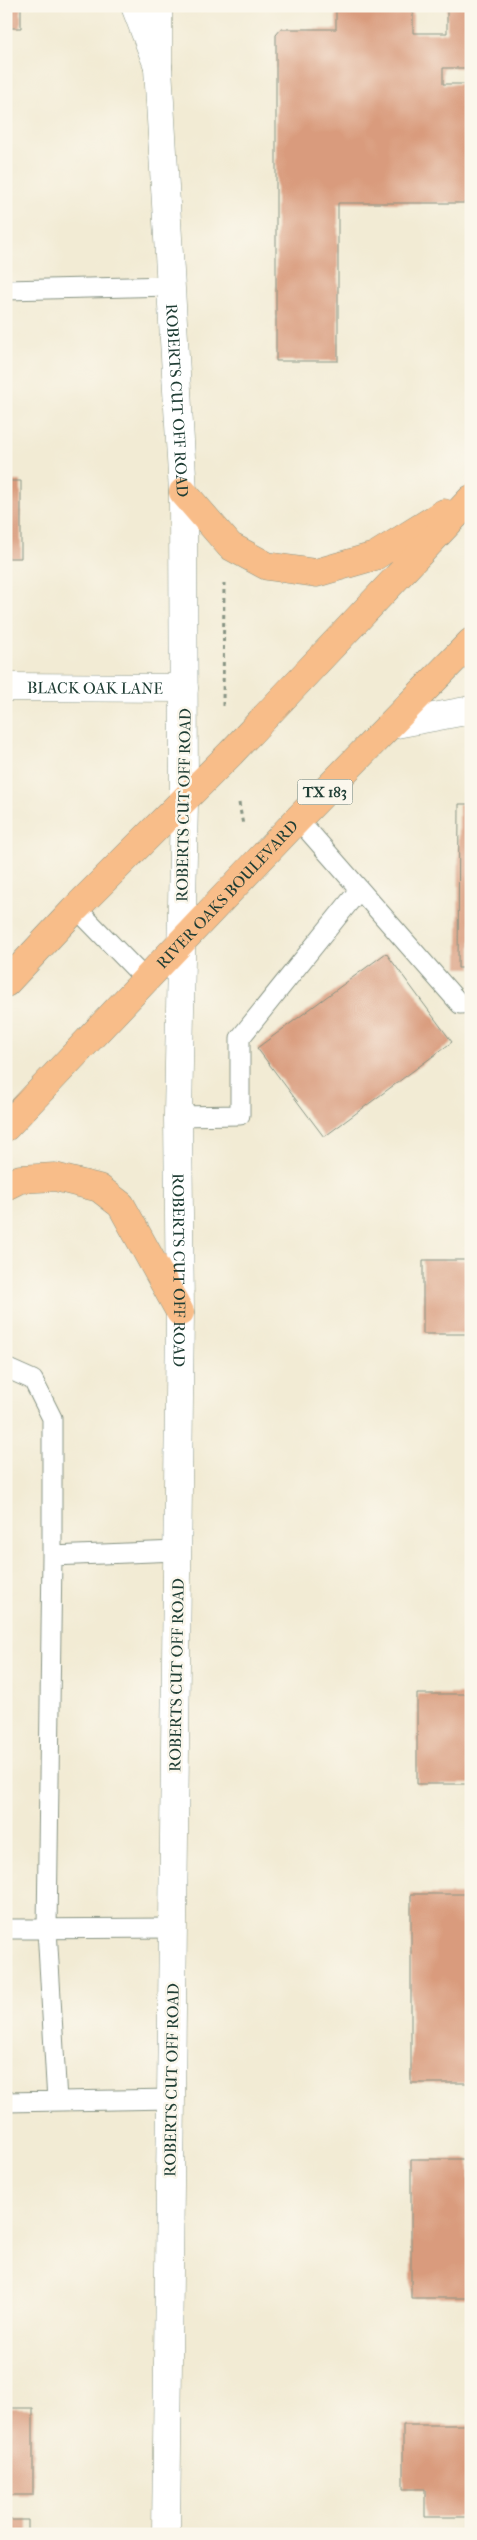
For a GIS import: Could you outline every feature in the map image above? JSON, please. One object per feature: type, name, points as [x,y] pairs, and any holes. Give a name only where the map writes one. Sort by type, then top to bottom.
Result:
[{"type":"main road","points":[[183,492],[230,546],[267,566],[316,573],[374,556],[471,498]]},
{"type":"main road","points":[[6,984],[76,908],[184,801],[471,498]]},
{"type":"main road","name":"RIVER OAKS BOULEVARD","points":[[6,1127],[298,819],[392,725],[471,642]]},
{"type":"main road","points":[[6,1186],[20,1179],[55,1177],[99,1188],[121,1206],[180,1312]]},
{"type":"street","points":[[135,6],[158,68]]},
{"type":"street","name":"ROBERTS CUT OFF ROAD","points":[[158,6],[158,68],[183,492],[184,688],[184,801],[178,1116],[180,1312],[166,2534]]},
{"type":"street","name":"BLACK OAK LANE","points":[[6,687],[184,688]]},
{"type":"street","points":[[392,725],[471,710]]},
{"type":"lane","points":[[6,290],[171,286]]},
{"type":"lane","points":[[298,819],[460,1004],[471,1003]]},
{"type":"lane","points":[[178,1116],[240,1115],[240,1038],[359,890]]},
{"type":"lane","points":[[76,908],[146,980]]},
{"type":"lane","points":[[6,1368],[33,1380],[52,1418],[47,1929],[57,2101]]},
{"type":"lane","points":[[52,1556],[177,1551]]},
{"type":"lane","points":[[6,1930],[173,1928]]},
{"type":"lane","points":[[6,2102],[171,2099]]},
{"type":"path","points":[[223,706],[224,582]]},
{"type":"path","points":[[239,803],[243,825]]},
{"type":"building","points":[[6,6],[21,6],[21,28],[6,28]]},
{"type":"building","points":[[336,6],[413,6],[413,33],[447,33],[447,6],[471,6],[471,68],[443,68],[443,84],[471,84],[471,203],[338,203],[338,361],[276,361],[276,35],[281,29],[336,29]]},
{"type":"building","points":[[6,481],[21,481],[21,558],[6,558]]},
{"type":"building","points":[[459,804],[471,804],[471,968],[458,968]]},
{"type":"building","points":[[386,953],[452,1042],[324,1137],[257,1048]]},
{"type":"building","points":[[423,1260],[471,1260],[471,1334],[423,1334]]},
{"type":"building","points":[[417,1694],[471,1694],[471,1784],[417,1784]]},
{"type":"building","points":[[411,1894],[471,1894],[471,2083],[411,2083]]},
{"type":"building","points":[[411,2159],[469,2159],[469,2298],[411,2298]]},
{"type":"building","points":[[6,2408],[33,2408],[33,2495],[6,2495]]},
{"type":"building","points":[[403,2425],[471,2425],[471,2517],[425,2517],[425,2489],[403,2489]]},
{"type":"building","points":[[6,2520],[28,2520],[28,2534],[6,2534]]}]
